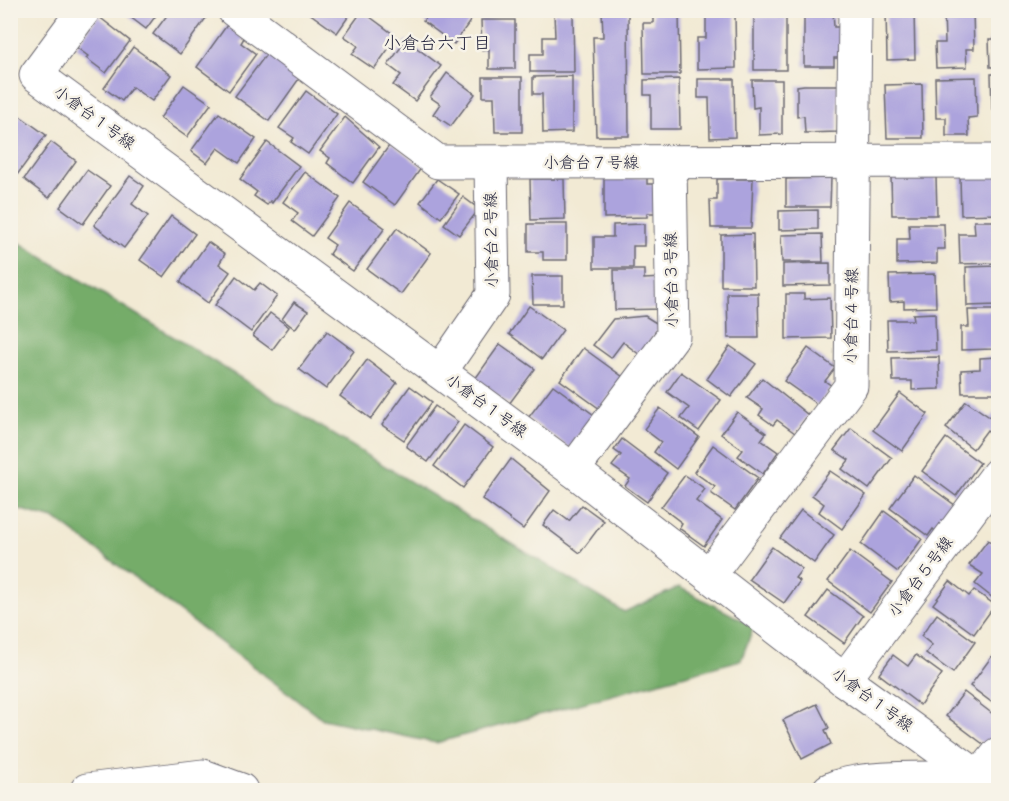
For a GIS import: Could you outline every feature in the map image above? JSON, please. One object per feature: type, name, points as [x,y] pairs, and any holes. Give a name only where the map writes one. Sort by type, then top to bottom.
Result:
[{"type":"street","name":"小倉台１号線","points":[[84,10],[36,75],[573,470],[844,680],[991,774]]},
{"type":"street","name":"小倉台７号線","points":[[234,10],[438,162],[670,164],[999,161]]},
{"type":"street","name":"小倉台４号線","points":[[709,575],[851,386],[855,10]]},
{"type":"street","name":"小倉台２号線","points":[[440,372],[493,296],[491,163]]},
{"type":"street","name":"小倉台３号線","points":[[573,470],[673,336],[670,164]]},
{"type":"street","name":"小倉台５号線","points":[[844,680],[999,474]]},
{"type":"street","points":[[830,790],[837,786],[865,782],[991,774]]},
{"type":"street","points":[[87,790],[203,776],[241,790]]},
{"type":"green space","points":[[10,237],[624,612],[679,587],[754,626],[741,660],[436,743],[323,719],[57,520],[11,507]]},
{"type":"building","points":[[121,10],[160,10],[146,29]]},
{"type":"building","points":[[171,10],[195,10],[206,18],[180,54],[153,34]]},
{"type":"building","points":[[305,10],[353,10],[337,33]]},
{"type":"building","points":[[431,10],[478,10],[454,44],[423,21]]},
{"type":"building","points":[[602,10],[628,10],[629,136],[596,136],[593,37],[603,37]]},
{"type":"building","points":[[653,10],[679,10],[680,74],[644,74],[643,23],[653,23]]},
{"type":"building","points":[[804,10],[833,10],[834,27],[842,27],[843,58],[834,58],[834,66],[804,66]]},
{"type":"building","points":[[886,10],[914,10],[915,59],[887,60]]},
{"type":"building","points":[[944,10],[973,10],[974,49],[966,49],[967,67],[936,68],[935,43],[945,43]]},
{"type":"building","points":[[362,11],[397,37],[374,69],[352,54],[358,46],[344,36]]},
{"type":"building","points":[[554,13],[573,13],[574,72],[530,72],[530,54],[543,54],[543,37],[555,37]]},
{"type":"building","points":[[735,14],[736,68],[697,69],[697,38],[706,38],[706,15]]},
{"type":"building","points":[[98,16],[130,41],[106,73],[76,47]]},
{"type":"building","points":[[754,17],[786,17],[786,70],[754,70]]},
{"type":"building","points":[[481,20],[515,20],[515,69],[489,69],[489,49],[482,50]]},
{"type":"building","points":[[227,25],[244,38],[241,43],[256,54],[229,91],[197,67]]},
{"type":"building","points":[[989,39],[998,39],[998,67],[990,67]]},
{"type":"building","points":[[406,40],[441,66],[415,101],[393,85],[401,75],[388,65]]},
{"type":"building","points":[[133,47],[171,75],[152,101],[132,87],[122,101],[104,88]]},
{"type":"building","points":[[268,52],[301,76],[269,121],[235,96]]},
{"type":"building","points":[[447,73],[475,94],[451,126],[433,114],[440,104],[430,97]]},
{"type":"building","points":[[991,74],[998,74],[998,109],[992,109]]},
{"type":"building","points":[[572,76],[572,132],[543,133],[542,94],[533,94],[533,77]]},
{"type":"building","points":[[483,77],[522,77],[522,132],[495,132],[494,97],[483,97]]},
{"type":"building","points":[[976,77],[977,117],[968,118],[969,136],[946,136],[946,118],[936,118],[935,78]]},
{"type":"building","points":[[679,79],[680,129],[651,129],[651,95],[644,95],[644,80]]},
{"type":"building","points":[[698,79],[734,79],[735,137],[710,138],[709,98],[698,98]]},
{"type":"building","points":[[752,80],[782,80],[782,134],[759,135],[759,107],[753,108]]},
{"type":"building","points":[[922,84],[923,138],[887,138],[885,85]]},
{"type":"building","points":[[184,85],[211,104],[187,137],[160,118]]},
{"type":"building","points":[[838,85],[838,132],[805,133],[804,116],[797,117],[797,86]]},
{"type":"building","points":[[306,91],[337,114],[308,154],[291,142],[294,138],[279,128]]},
{"type":"building","points":[[13,111],[46,135],[17,175],[10,169],[10,114]]},
{"type":"building","points":[[219,113],[256,139],[239,163],[218,148],[207,163],[191,151]]},
{"type":"building","points":[[345,117],[379,147],[353,183],[327,163],[330,158],[320,151]]},
{"type":"building","points":[[51,142],[76,161],[49,198],[24,179]]},
{"type":"building","points":[[267,142],[299,166],[272,203],[270,201],[267,205],[254,196],[257,192],[240,179]]},
{"type":"building","points":[[391,143],[422,167],[395,205],[363,182]]},
{"type":"building","points":[[87,170],[110,186],[83,224],[60,207]]},
{"type":"building","points":[[305,172],[340,198],[312,236],[292,221],[298,213],[283,202]]},
{"type":"building","points":[[130,176],[144,186],[132,204],[148,216],[124,248],[94,225]]},
{"type":"building","points":[[936,176],[937,215],[892,215],[891,177]]},
{"type":"building","points":[[998,176],[998,214],[961,215],[960,177]]},
{"type":"building","points":[[647,177],[647,184],[660,184],[660,213],[647,213],[647,217],[604,218],[604,178]]},
{"type":"building","points":[[831,178],[830,207],[786,207],[786,179]]},
{"type":"building","points":[[437,179],[459,194],[441,218],[420,202]]},
{"type":"building","points":[[530,179],[564,179],[565,219],[531,220]]},
{"type":"building","points":[[717,179],[753,179],[751,228],[711,228],[710,200],[717,200]]},
{"type":"building","points":[[463,197],[479,209],[459,235],[444,224]]},
{"type":"building","points":[[350,203],[385,228],[353,271],[329,254],[335,245],[325,238]]},
{"type":"building","points":[[818,210],[818,229],[779,230],[779,211]]},
{"type":"building","points":[[171,216],[195,234],[164,277],[140,260]]},
{"type":"building","points":[[974,221],[998,221],[998,263],[960,264],[959,234],[975,234]]},
{"type":"building","points":[[528,224],[567,224],[567,260],[543,260],[543,252],[528,252]]},
{"type":"building","points":[[644,224],[644,246],[633,246],[633,268],[594,268],[594,237],[613,237],[613,225]]},
{"type":"building","points":[[909,224],[944,224],[945,249],[937,249],[937,263],[897,264],[897,239],[910,239]]},
{"type":"building","points":[[397,228],[431,253],[401,294],[367,269]]},
{"type":"building","points":[[753,234],[754,286],[721,286],[721,235]]},
{"type":"building","points":[[822,234],[823,262],[782,262],[781,235]]},
{"type":"building","points":[[208,242],[225,254],[219,264],[230,272],[208,303],[180,282]]},
{"type":"building","points":[[830,263],[830,285],[783,286],[783,264]]},
{"type":"building","points":[[998,266],[998,305],[967,306],[966,267]]},
{"type":"building","points":[[614,270],[644,270],[644,279],[662,278],[663,309],[615,310]]},
{"type":"building","points":[[935,274],[936,307],[904,308],[904,301],[890,302],[889,275]]},
{"type":"building","points":[[236,276],[254,290],[260,283],[277,296],[251,332],[215,305]]},
{"type":"building","points":[[532,276],[563,276],[563,304],[533,304]]},
{"type":"building","points":[[727,293],[758,293],[759,338],[728,338]]},
{"type":"building","points":[[786,294],[804,294],[804,299],[830,298],[831,338],[786,339]]},
{"type":"building","points":[[294,302],[308,311],[295,329],[282,319]]},
{"type":"building","points":[[529,306],[563,330],[542,359],[509,334]]},
{"type":"building","points":[[968,310],[998,310],[998,339],[993,339],[993,349],[961,350],[961,327],[969,327]]},
{"type":"building","points":[[270,313],[289,327],[272,350],[253,336]]},
{"type":"building","points":[[935,313],[936,350],[888,351],[887,320],[914,320],[913,314]]},
{"type":"building","points":[[645,316],[661,326],[640,355],[623,342],[611,358],[593,345],[613,319]]},
{"type":"building","points":[[327,331],[354,351],[326,389],[299,369]]},
{"type":"building","points":[[500,344],[535,369],[509,404],[475,379]]},
{"type":"building","points":[[730,346],[756,364],[731,397],[707,379]]},
{"type":"building","points":[[583,348],[623,377],[600,409],[560,380]]},
{"type":"building","points":[[808,348],[835,368],[825,381],[832,386],[818,405],[784,381]]},
{"type":"building","points":[[939,357],[940,389],[912,390],[912,381],[893,381],[892,358]]},
{"type":"building","points":[[998,357],[998,393],[962,393],[961,370],[980,369],[980,358]]},
{"type":"building","points":[[367,360],[397,383],[371,419],[340,396]]},
{"type":"building","points":[[681,372],[721,400],[699,431],[681,418],[689,408],[667,392]]},
{"type":"building","points":[[762,378],[808,415],[795,433],[777,420],[773,425],[759,415],[763,409],[747,398]]},
{"type":"building","points":[[553,385],[594,415],[570,448],[528,418]]},
{"type":"building","points":[[410,386],[432,402],[404,440],[382,425]]},
{"type":"building","points":[[900,393],[928,414],[902,451],[873,430]]},
{"type":"building","points":[[966,401],[991,418],[998,408],[998,439],[987,430],[973,449],[946,428]]},
{"type":"building","points":[[435,406],[458,422],[428,462],[406,446]]},
{"type":"building","points":[[660,408],[699,437],[676,469],[654,452],[661,442],[644,429]]},
{"type":"building","points":[[737,412],[766,433],[761,440],[778,452],[763,474],[738,456],[743,450],[721,434]]},
{"type":"building","points":[[464,425],[493,447],[463,488],[434,466]]},
{"type":"building","points":[[851,428],[892,458],[869,489],[842,469],[849,460],[834,450]]},
{"type":"building","points":[[946,438],[980,463],[956,496],[922,471]]},
{"type":"building","points":[[622,439],[667,473],[647,502],[625,486],[630,479],[612,466],[621,455],[614,450]]},
{"type":"building","points":[[713,445],[758,478],[735,510],[711,493],[715,487],[694,472]]},
{"type":"building","points":[[511,459],[550,491],[523,529],[482,499]]},
{"type":"building","points":[[830,471],[866,495],[842,529],[819,512],[824,504],[812,495]]},
{"type":"building","points":[[685,475],[705,489],[696,501],[722,520],[704,546],[679,528],[682,523],[661,507]]},
{"type":"building","points":[[914,475],[956,506],[937,533],[933,529],[928,536],[890,508]]},
{"type":"building","points":[[582,505],[604,521],[580,553],[543,525],[554,510],[569,521]]},
{"type":"building","points":[[801,510],[834,535],[814,563],[780,538]]},
{"type":"building","points":[[884,511],[922,539],[898,572],[861,544]]},
{"type":"building","points":[[988,540],[998,548],[998,602],[975,584],[983,574],[969,565]]},
{"type":"building","points":[[772,547],[802,569],[795,578],[800,581],[784,603],[749,579]]},
{"type":"building","points":[[850,551],[892,582],[870,612],[828,581]]},
{"type":"building","points":[[950,581],[969,596],[974,590],[995,605],[974,634],[933,604]]},
{"type":"building","points":[[828,590],[863,616],[844,643],[808,617]]},
{"type":"building","points":[[937,614],[975,642],[953,673],[926,653],[932,645],[921,636]]},
{"type":"building","points":[[893,655],[908,666],[916,655],[942,674],[920,705],[879,674]]},
{"type":"building","points":[[992,656],[998,661],[998,707],[970,686]]},
{"type":"building","points":[[964,692],[998,718],[998,730],[987,747],[946,716]]},
{"type":"building","points":[[817,704],[829,728],[825,730],[831,744],[802,759],[783,720]]},
{"type":"district","name":"小倉台六丁目","points":[[437,44]]}]
